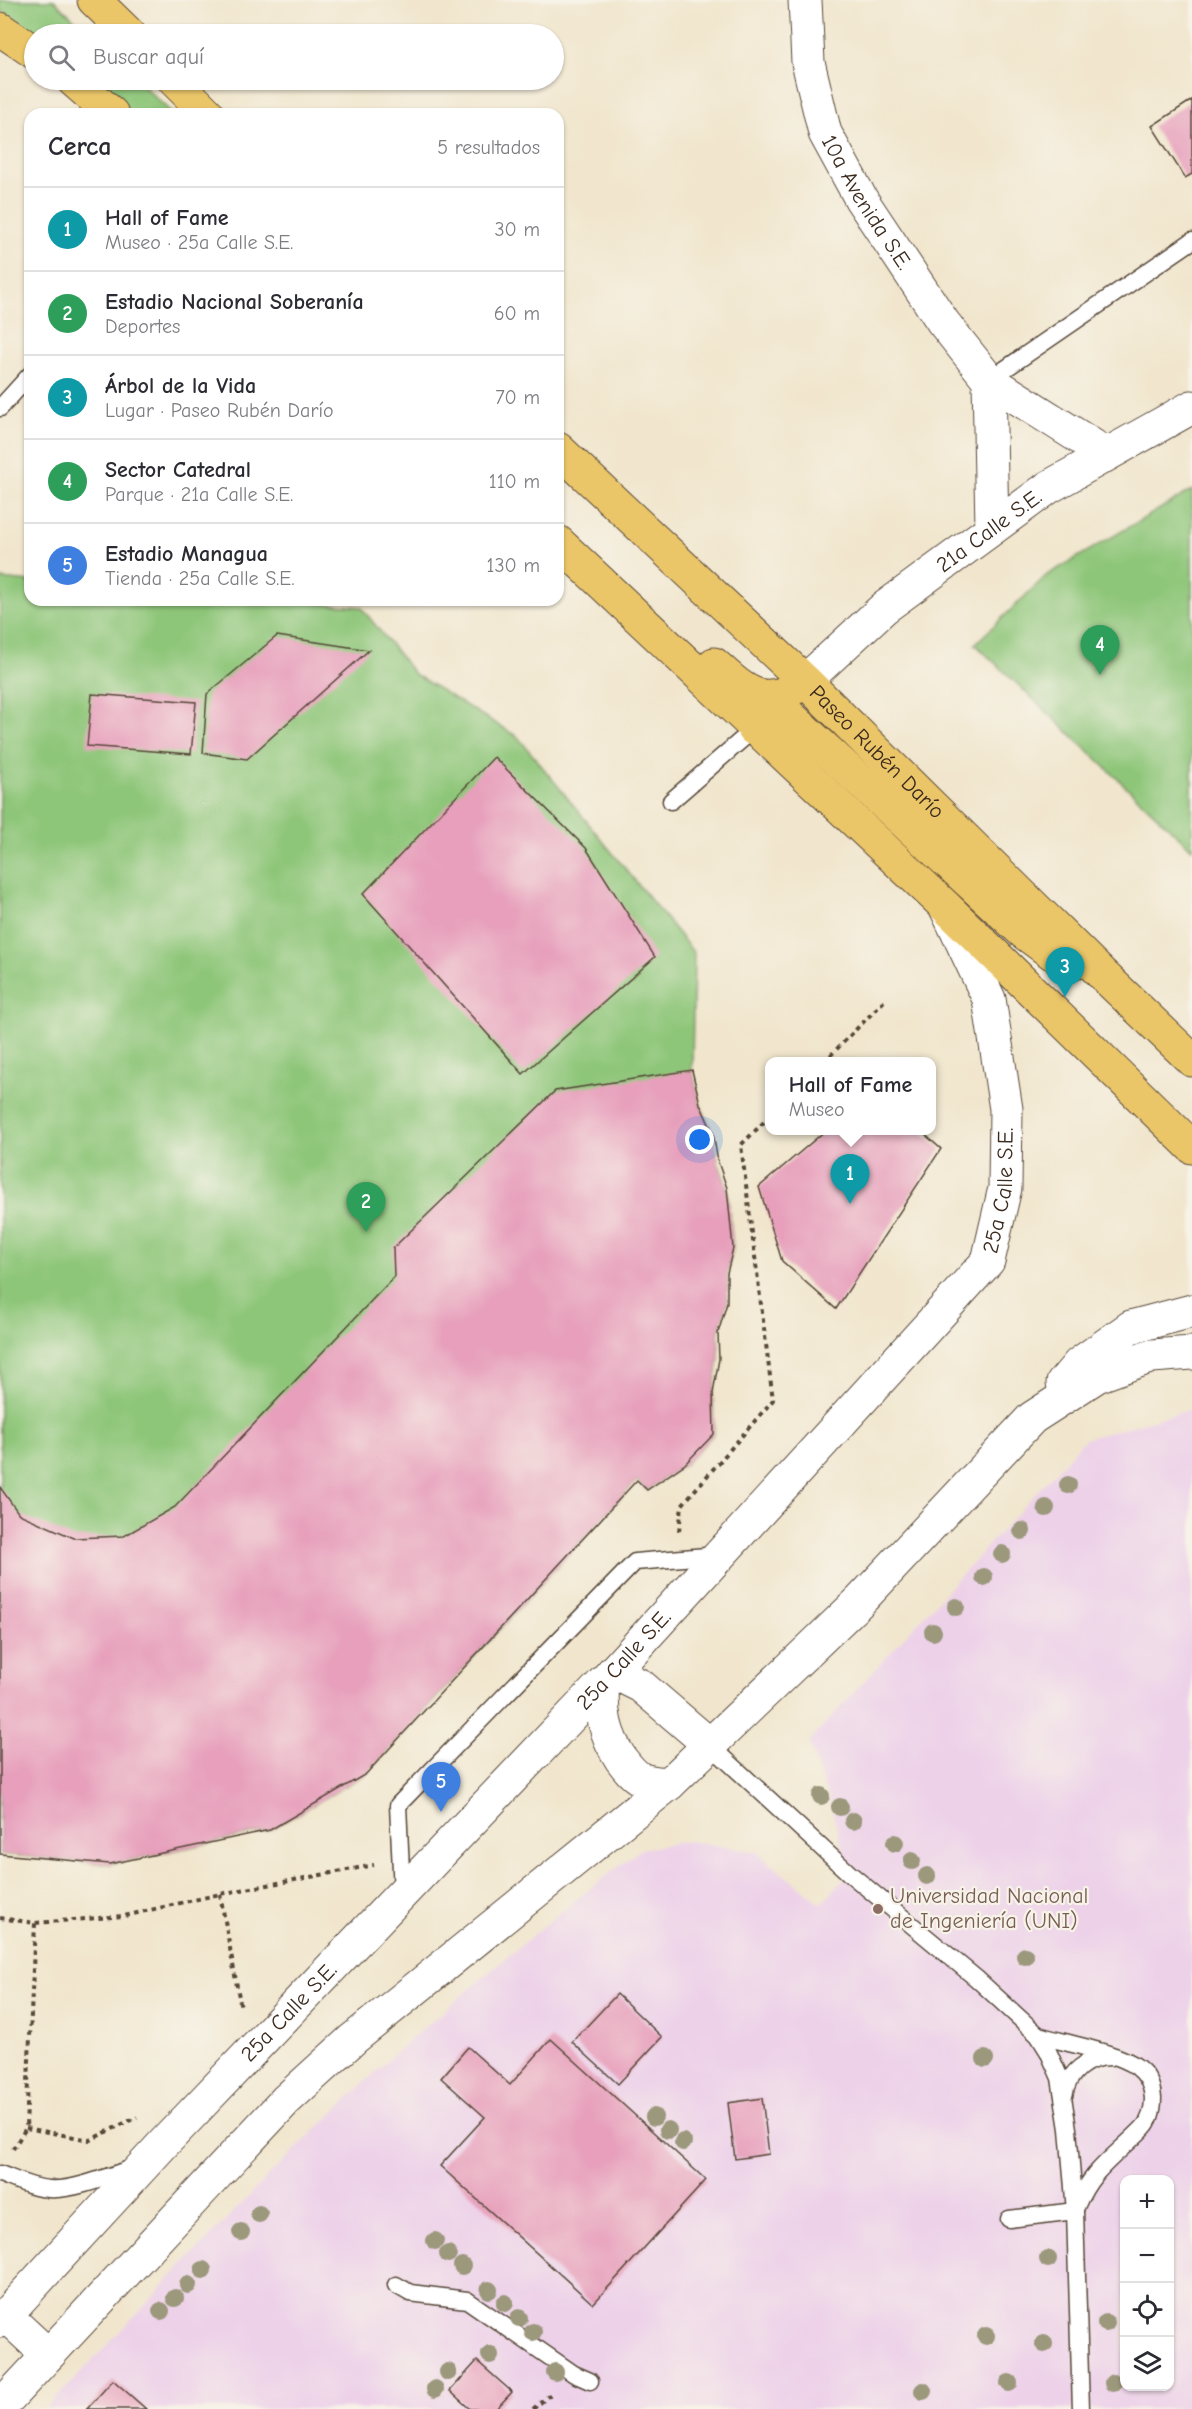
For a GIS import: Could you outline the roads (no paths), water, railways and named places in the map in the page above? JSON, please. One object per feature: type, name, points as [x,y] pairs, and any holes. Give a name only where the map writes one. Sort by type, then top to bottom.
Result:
[{"type":"highway","points":[[94,0],[119,24]]},
{"type":"highway","points":[[0,29],[24,45]]},
{"type":"highway","points":[[84,90],[105,108]]},
{"type":"highway","points":[[184,90],[202,108]]},
{"type":"highway","name":"Paseo Rubén Darío","points":[[564,455],[805,681],[1102,975],[1192,1060]]},
{"type":"highway","points":[[564,535],[582,548],[737,685],[751,693],[781,696],[805,681]]},
{"type":"highway","points":[[564,548],[754,729],[945,906],[1192,1147]]},
{"type":"highway","points":[[754,729],[805,681]]},
{"type":"highway","points":[[754,729],[771,717],[786,714],[791,717],[1023,932],[1053,954],[1102,975]]},
{"type":"street","name":"10a Avenida S.E.","points":[[805,0],[808,62],[825,133],[873,218],[942,322],[989,380],[1106,454]]},
{"type":"street","points":[[989,380],[992,528]]},
{"type":"street","name":"21a Calle S.E.","points":[[805,681],[884,608],[1049,487],[1192,407]]},
{"type":"street","name":"25a Calle S.E.","points":[[3,2318],[144,2164],[722,1555],[988,1262],[1005,1188],[1006,1109],[989,999],[945,906]]},
{"type":"street","points":[[0,2407],[294,2093],[352,2040],[669,1784],[859,1602],[1032,1418],[1078,1364],[1131,1327],[1192,1311]]},
{"type":"street","points":[[1032,1418],[1097,1376],[1152,1356],[1192,1353]]},
{"type":"street","points":[[669,1784],[640,1779],[628,1769],[617,1753],[603,1721],[601,1703],[608,1677],[641,1686],[710,1745]]},
{"type":"street","points":[[3,2318],[48,2355]]},
{"type":"lane","points":[[989,380],[1192,241]]},
{"type":"lane","points":[[0,408],[24,382]]},
{"type":"lane","points":[[671,801],[754,729]]},
{"type":"lane","points":[[402,1894],[398,1805],[635,1563],[722,1555]]},
{"type":"lane","points":[[710,1745],[849,1873],[977,1979],[1038,2035],[1057,2070],[1064,2102],[1075,2211],[1081,2409]]},
{"type":"lane","points":[[1038,2035],[1126,2060],[1137,2066],[1150,2082],[1152,2111],[1148,2123],[1090,2180],[1082,2192],[1075,2211]]},
{"type":"lane","points":[[1064,2102],[1069,2078],[1085,2064],[1099,2057],[1126,2060]]},
{"type":"lane","points":[[0,2174],[51,2190],[76,2186],[144,2164]]},
{"type":"lane","points":[[1009,2219],[1075,2211]]},
{"type":"lane","points":[[396,2285],[410,2293],[467,2300],[574,2374],[590,2381]]},
{"type":"place","name":"Sector Catedral","points":[[1100,675]]},
{"type":"place","name":"Árbol de la Vida","points":[[1065,997]]},
{"type":"place","name":"Hall of Fame","points":[[850,1204]]},
{"type":"place","name":"Estadio Nacional Soberanía","points":[[366,1232]]},
{"type":"place","name":"Estadio Managua","points":[[441,1812]]},
{"type":"place","name":"Universidad Nacional de Ingeniería (UNI)","points":[[878,1909]]}]
